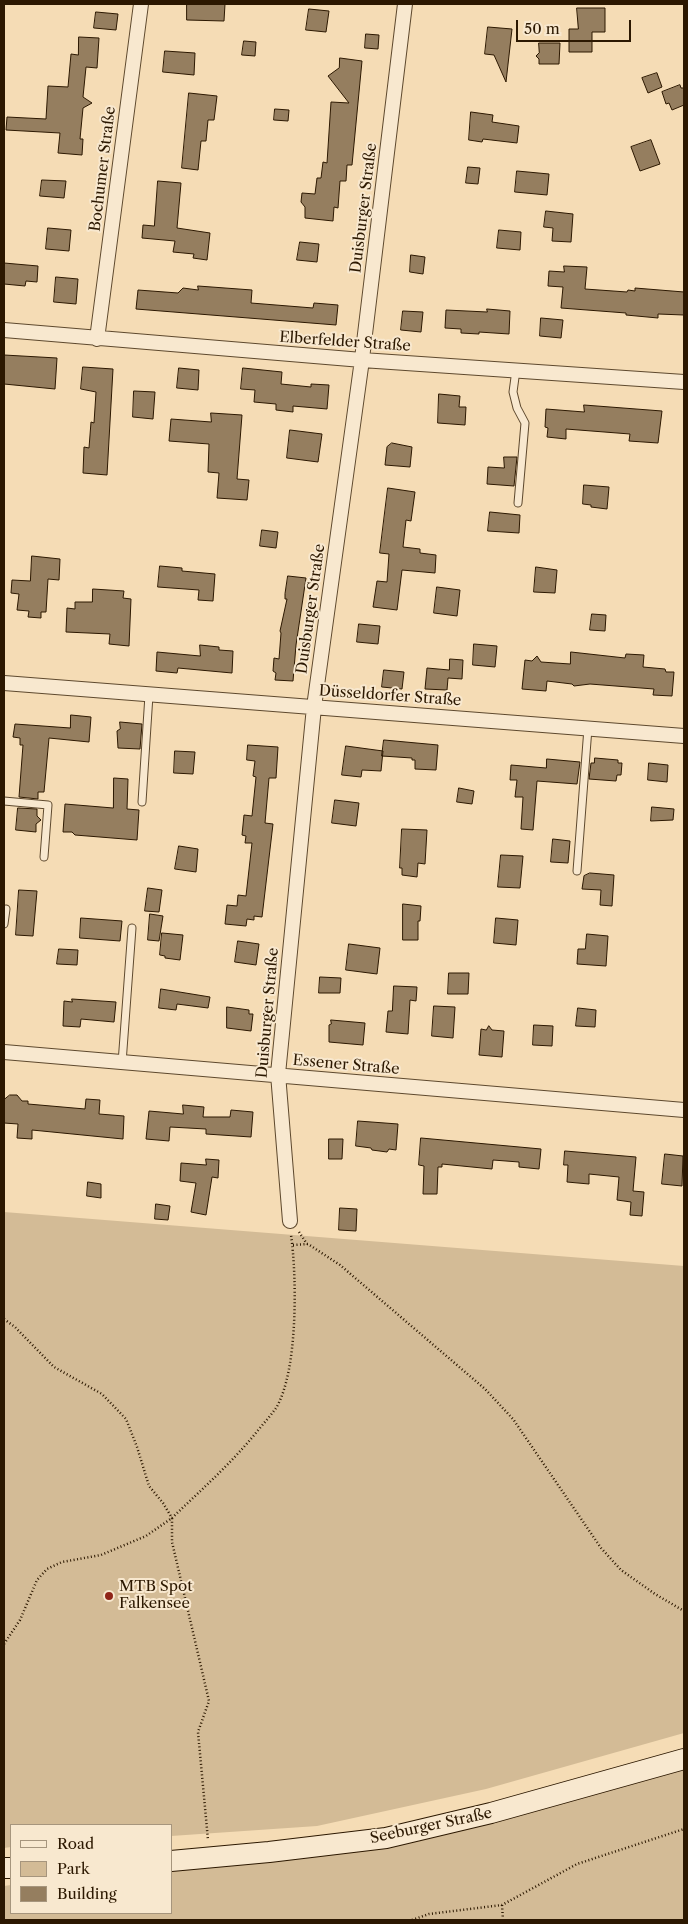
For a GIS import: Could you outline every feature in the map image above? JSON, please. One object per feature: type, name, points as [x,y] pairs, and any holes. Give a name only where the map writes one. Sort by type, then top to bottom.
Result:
[{"type":"main road","name":"Seeburger Straße","points":[[172,1861],[386,1838],[491,1813],[684,1759]]},
{"type":"street","name":"Bochumer Straße","points":[[97,339],[141,4]]},
{"type":"street","name":"Duisburger Straße","points":[[290,1221],[278,1074],[314,706],[362,360],[405,4]]},
{"type":"street","name":"Elberfelder Straße","points":[[4,330],[362,360],[684,382]]},
{"type":"street","name":"Düsseldorfer Straße","points":[[4,683],[684,736]]},
{"type":"street","name":"Essener Straße","points":[[4,1052],[684,1110]]},
{"type":"lane","points":[[516,370],[513,392],[517,408],[525,423],[518,503]]},
{"type":"lane","points":[[142,802],[149,694]]},
{"type":"lane","points":[[577,871],[588,728]]},
{"type":"lane","points":[[4,801],[48,805],[44,857]]},
{"type":"lane","points":[[4,924],[6,909]]},
{"type":"lane","points":[[122,1063],[132,928]]},
{"type":"path","points":[[4,1644],[20,1620],[37,1580],[47,1569],[62,1562],[101,1556],[146,1536],[172,1518],[240,1453],[276,1407],[288,1375],[296,1289],[290,1221]]},
{"type":"path","points":[[293,1245],[308,1244],[340,1265],[485,1388],[512,1419],[601,1548],[621,1570],[655,1594],[684,1611]]},
{"type":"path","points":[[4,1320],[14,1327],[54,1367],[102,1394],[126,1419],[150,1486],[172,1518],[172,1542],[209,1701],[198,1732],[208,1843]]},
{"type":"path","points":[[412,1920],[429,1914],[502,1905],[577,1864],[684,1829]]},
{"type":"path","points":[[502,1905],[503,1920]]},
{"type":"green space","points":[[4,1212],[684,1266],[684,1733],[486,1789],[317,1826],[172,1836],[172,1824],[10,1824],[10,1847],[4,1848]]},
{"type":"green space","points":[[684,1767],[684,1920],[4,1920],[4,1886],[10,1885],[10,1914],[172,1914],[172,1870],[425,1839]]},
{"type":"building","points":[[187,4],[225,4],[224,21],[187,20]]},
{"type":"building","points":[[577,8],[605,8],[605,32],[592,32],[592,52],[569,52],[569,29],[578,29]]},
{"type":"building","points":[[309,9],[329,11],[326,32],[306,30]]},
{"type":"building","points":[[96,12],[118,14],[116,30],[94,28]]},
{"type":"building","points":[[488,27],[512,29],[506,82],[494,55],[485,54]]},
{"type":"building","points":[[366,34],[379,35],[378,49],[365,48]]},
{"type":"building","points":[[79,37],[99,38],[97,68],[86,67],[83,97],[92,103],[83,108],[80,139],[83,139],[82,155],[58,153],[60,133],[6,130],[7,117],[46,119],[48,86],[68,87],[71,54],[78,55]]},
{"type":"building","points":[[244,41],[256,42],[255,56],[242,55]]},
{"type":"building","points":[[539,43],[560,43],[559,64],[539,64],[539,59],[536,56],[539,53]]},
{"type":"building","points":[[165,51],[195,53],[194,75],[163,72]]},
{"type":"building","points":[[340,58],[362,61],[352,165],[347,165],[346,181],[340,181],[338,208],[334,207],[333,221],[305,218],[305,207],[301,202],[302,193],[315,194],[317,178],[321,178],[323,162],[327,163],[331,102],[349,103],[328,76],[339,68]]},
{"type":"building","points":[[657,73],[662,87],[648,93],[642,78]]},
{"type":"building","points":[[680,85],[681,88],[684,88],[684,105],[672,110],[669,103],[666,104],[662,92]]},
{"type":"building","points":[[189,93],[217,96],[214,120],[208,120],[206,141],[201,141],[198,170],[182,168]]},
{"type":"building","points":[[275,109],[289,110],[288,121],[274,120]]},
{"type":"building","points":[[471,112],[493,115],[492,122],[519,126],[517,143],[483,139],[482,142],[469,140]]},
{"type":"building","points":[[651,140],[660,164],[640,171],[631,147]]},
{"type":"building","points":[[468,167],[480,168],[478,184],[466,183]]},
{"type":"building","points":[[517,171],[549,174],[547,195],[515,192]]},
{"type":"building","points":[[42,180],[66,181],[64,198],[40,196]]},
{"type":"building","points":[[158,181],[181,183],[177,228],[210,233],[207,260],[193,258],[194,254],[173,252],[175,241],[142,238],[143,225],[154,226]]},
{"type":"building","points":[[546,211],[573,214],[571,242],[552,241],[553,228],[544,227]]},
{"type":"building","points":[[48,228],[71,230],[69,251],[46,249]]},
{"type":"building","points":[[499,230],[521,232],[520,250],[497,248]]},
{"type":"building","points":[[300,242],[319,244],[317,262],[297,260]]},
{"type":"building","points":[[411,255],[425,257],[423,274],[410,272]]},
{"type":"building","points":[[4,263],[38,266],[37,282],[26,281],[25,286],[4,284]]},
{"type":"building","points":[[564,266],[587,267],[585,289],[627,292],[628,290],[635,291],[635,288],[684,292],[684,315],[658,314],[658,318],[626,315],[626,313],[561,308],[563,287],[548,286],[549,271],[564,272]]},
{"type":"building","points":[[56,277],[78,279],[76,304],[54,302]]},
{"type":"building","points":[[198,286],[252,290],[251,303],[313,308],[314,303],[338,305],[336,325],[136,309],[138,290],[178,293],[183,288],[198,290]]},
{"type":"building","points":[[487,309],[510,311],[509,334],[461,333],[461,329],[445,328],[446,310],[487,312]]},
{"type":"building","points":[[403,311],[423,312],[421,332],[401,330]]},
{"type":"building","points":[[541,318],[563,320],[561,338],[540,336]]},
{"type":"building","points":[[4,355],[57,358],[55,389],[4,384]]},
{"type":"building","points":[[83,367],[113,369],[107,475],[83,473],[84,447],[89,448],[91,422],[94,423],[96,392],[81,389]]},
{"type":"building","points":[[179,368],[199,370],[198,390],[177,388]]},
{"type":"building","points":[[243,368],[282,372],[281,384],[311,387],[311,384],[329,385],[327,409],[293,406],[293,412],[276,410],[276,404],[254,402],[255,390],[241,389]]},
{"type":"building","points":[[134,391],[155,392],[153,419],[133,417]]},
{"type":"building","points":[[439,394],[460,396],[459,407],[466,407],[465,425],[438,423]]},
{"type":"building","points":[[584,405],[662,411],[658,443],[629,441],[630,434],[566,429],[566,439],[547,437],[548,428],[545,427],[546,409],[584,412]]},
{"type":"building","points":[[211,413],[242,415],[237,479],[249,480],[247,500],[217,498],[219,473],[208,472],[209,444],[169,441],[171,419],[211,422]]},
{"type":"building","points":[[290,430],[322,434],[318,462],[287,458]]},
{"type":"building","points":[[392,443],[412,447],[410,467],[385,465],[387,447]]},
{"type":"building","points":[[504,457],[517,457],[514,486],[487,484],[488,467],[504,468]]},
{"type":"building","points":[[584,485],[609,487],[607,509],[583,504]]},
{"type":"building","points":[[388,488],[415,492],[411,521],[406,520],[403,547],[420,549],[420,553],[436,555],[435,573],[402,570],[397,610],[373,607],[377,581],[387,582],[389,554],[380,553]]},
{"type":"building","points":[[490,512],[520,515],[519,533],[488,531]]},
{"type":"building","points":[[262,530],[278,532],[276,548],[260,546]]},
{"type":"building","points":[[32,556],[60,559],[59,580],[48,579],[46,612],[41,612],[41,618],[28,617],[29,611],[17,610],[19,594],[11,593],[12,580],[30,581]]},
{"type":"building","points":[[160,566],[182,568],[182,571],[215,574],[213,601],[198,600],[199,590],[158,587]]},
{"type":"building","points":[[536,567],[557,570],[555,593],[534,592]]},
{"type":"building","points":[[288,576],[306,578],[296,645],[293,681],[275,680],[276,673],[273,671],[274,658],[279,659],[280,631],[287,599],[285,599],[285,594]]},
{"type":"building","points":[[437,587],[460,590],[457,616],[434,613]]},
{"type":"building","points":[[93,589],[124,591],[123,598],[131,599],[129,646],[109,644],[110,634],[66,632],[67,608],[75,609],[75,602],[92,602]]},
{"type":"building","points":[[592,614],[606,615],[605,631],[590,630]]},
{"type":"building","points":[[359,624],[380,626],[378,644],[357,642]]},
{"type":"building","points":[[474,644],[497,646],[495,667],[473,665]]},
{"type":"building","points":[[200,645],[219,647],[219,650],[233,651],[232,673],[178,668],[177,673],[156,671],[157,652],[200,656]]},
{"type":"building","points":[[571,652],[625,658],[626,654],[644,655],[643,667],[665,669],[666,672],[674,672],[672,696],[653,695],[654,689],[590,684],[574,686],[572,684],[547,681],[546,691],[522,689],[525,660],[532,661],[537,656],[541,662],[570,664]]},
{"type":"building","points":[[450,659],[463,660],[462,679],[448,678],[447,690],[425,689],[427,668],[449,670]]},
{"type":"building","points":[[384,670],[404,672],[402,689],[382,687]]},
{"type":"building","points":[[71,715],[91,717],[89,742],[49,738],[44,792],[38,792],[38,799],[19,797],[23,745],[20,745],[20,738],[13,737],[15,724],[70,728]]},
{"type":"building","points":[[120,722],[142,724],[140,749],[118,748],[117,731],[120,729]]},
{"type":"building","points":[[384,740],[438,745],[436,770],[415,769],[415,760],[412,760],[412,758],[382,756]]},
{"type":"building","points":[[248,745],[278,747],[276,778],[269,778],[265,823],[273,824],[262,917],[254,916],[254,920],[247,919],[246,926],[225,924],[227,905],[237,906],[238,895],[246,896],[252,843],[245,843],[246,836],[242,835],[244,815],[252,816],[256,777],[253,776],[255,761],[247,760]]},
{"type":"building","points":[[346,746],[383,751],[381,771],[362,770],[361,777],[342,775]]},
{"type":"building","points":[[175,751],[195,752],[193,774],[174,773]]},
{"type":"building","points":[[595,758],[618,760],[618,763],[622,763],[621,775],[617,775],[616,781],[589,779],[591,763],[594,763]]},
{"type":"building","points":[[547,759],[580,762],[577,784],[537,781],[533,830],[521,829],[523,797],[515,797],[517,780],[510,780],[511,765],[546,768]]},
{"type":"building","points":[[649,763],[668,765],[667,782],[648,780]]},
{"type":"building","points":[[114,778],[128,779],[127,809],[139,810],[137,840],[75,835],[72,832],[63,832],[65,804],[113,808]]},
{"type":"building","points":[[459,788],[474,791],[472,804],[457,802]]},
{"type":"building","points":[[335,800],[359,803],[356,826],[332,823]]},
{"type":"building","points":[[652,807],[674,809],[673,820],[651,821]]},
{"type":"building","points":[[18,808],[37,809],[37,816],[41,820],[36,824],[36,832],[16,830]]},
{"type":"building","points":[[402,829],[427,830],[425,864],[418,863],[417,877],[402,875],[402,868],[400,868]]},
{"type":"building","points":[[553,839],[570,841],[568,863],[551,862]]},
{"type":"building","points":[[179,846],[198,849],[196,872],[175,869]]},
{"type":"building","points":[[501,855],[523,856],[520,888],[498,887]]},
{"type":"building","points":[[590,873],[614,875],[612,906],[600,905],[601,890],[582,889],[584,876]]},
{"type":"building","points":[[148,888],[162,890],[159,912],[145,911]]},
{"type":"building","points":[[19,890],[37,891],[33,936],[16,935]]},
{"type":"building","points":[[403,904],[421,906],[420,921],[418,921],[418,940],[403,940]]},
{"type":"building","points":[[150,914],[163,916],[159,941],[148,940]]},
{"type":"building","points":[[81,918],[122,921],[120,941],[80,938]]},
{"type":"building","points":[[496,918],[518,920],[516,945],[494,943]]},
{"type":"building","points":[[162,933],[183,935],[180,960],[165,958],[165,956],[160,955]]},
{"type":"building","points":[[587,934],[608,936],[606,966],[577,964],[578,949],[585,949]]},
{"type":"building","points":[[238,941],[259,944],[256,965],[235,962]]},
{"type":"building","points":[[349,944],[380,948],[377,974],[346,970]]},
{"type":"building","points":[[59,949],[78,950],[77,965],[57,964]]},
{"type":"building","points":[[449,973],[469,973],[468,994],[448,994]]},
{"type":"building","points":[[320,977],[341,978],[340,993],[319,993]]},
{"type":"building","points":[[394,986],[417,987],[416,1001],[410,1000],[408,1034],[386,1032],[388,1011],[392,1011]]},
{"type":"building","points":[[161,989],[210,997],[208,1008],[177,1004],[176,1010],[159,1008]]},
{"type":"building","points":[[72,999],[116,1002],[114,1022],[81,1019],[80,1027],[63,1026],[64,1001],[72,1002]]},
{"type":"building","points":[[434,1006],[455,1007],[453,1038],[432,1036]]},
{"type":"building","points":[[227,1007],[249,1010],[249,1014],[253,1014],[251,1031],[227,1028]]},
{"type":"building","points":[[578,1008],[596,1010],[595,1027],[576,1026]]},
{"type":"building","points":[[331,1020],[365,1023],[363,1045],[329,1042],[329,1025]]},
{"type":"building","points":[[534,1025],[553,1026],[552,1046],[533,1045]]},
{"type":"building","points":[[489,1026],[492,1030],[504,1031],[502,1057],[479,1055],[481,1029],[486,1030]]},
{"type":"building","points":[[10,1095],[17,1095],[22,1101],[28,1101],[28,1104],[85,1109],[86,1099],[100,1100],[99,1114],[124,1116],[123,1139],[32,1130],[32,1139],[17,1138],[18,1124],[4,1123],[4,1100]]},
{"type":"building","points":[[183,1105],[204,1107],[203,1117],[230,1117],[231,1110],[253,1112],[251,1137],[206,1134],[206,1129],[170,1127],[169,1141],[146,1139],[149,1111],[183,1114]]},
{"type":"building","points":[[358,1121],[398,1124],[396,1150],[389,1149],[387,1152],[356,1146]]},
{"type":"building","points":[[421,1138],[541,1149],[539,1169],[519,1167],[519,1162],[493,1160],[492,1169],[442,1164],[442,1167],[438,1167],[437,1194],[423,1194],[424,1166],[419,1165]]},
{"type":"building","points":[[329,1139],[343,1139],[342,1159],[329,1159]]},
{"type":"building","points":[[565,1151],[636,1157],[633,1191],[644,1192],[642,1216],[630,1215],[631,1202],[617,1200],[619,1177],[589,1174],[589,1184],[567,1182],[568,1165],[564,1165]]},
{"type":"building","points":[[665,1154],[683,1156],[682,1186],[662,1184]]},
{"type":"building","points":[[206,1159],[219,1160],[218,1178],[212,1177],[206,1215],[191,1212],[196,1183],[180,1181],[181,1163],[206,1165]]},
{"type":"building","points":[[88,1182],[101,1184],[101,1198],[87,1196]]},
{"type":"building","points":[[156,1204],[170,1206],[168,1220],[155,1219]]},
{"type":"building","points":[[340,1208],[357,1209],[356,1231],[339,1230]]},
{"type":"place","name":"MTB Spot Falkensee","points":[[109,1596]]}]
